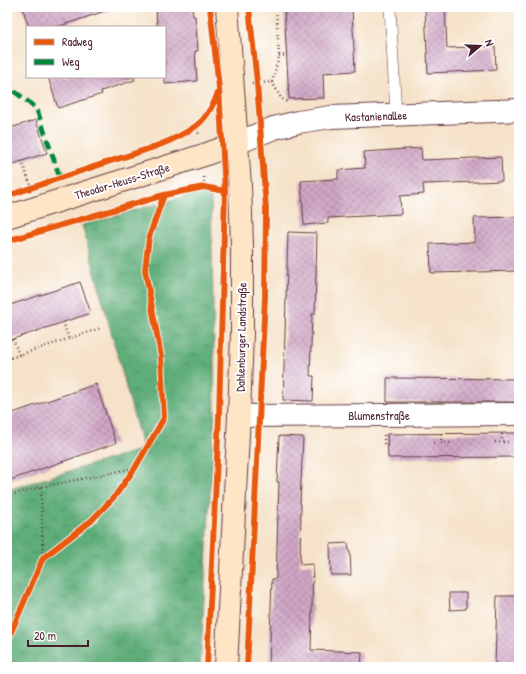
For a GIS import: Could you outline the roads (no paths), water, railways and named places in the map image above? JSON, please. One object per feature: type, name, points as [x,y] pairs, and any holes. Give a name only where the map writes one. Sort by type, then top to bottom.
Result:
[{"type":"main road","name":"Dahlenburger Landstraße","points":[[226,667],[242,335],[240,185],[227,7]]},
{"type":"main road","name":"Theodor-Heuss-Straße","points":[[7,217],[204,155],[237,143]]},
{"type":"street","name":"Kastanienallee","points":[[237,143],[274,128],[298,122],[331,117],[519,110]]},
{"type":"street","name":"Blumenstraße","points":[[239,416],[519,414]]},
{"type":"lane","points":[[390,7],[396,115]]}]
